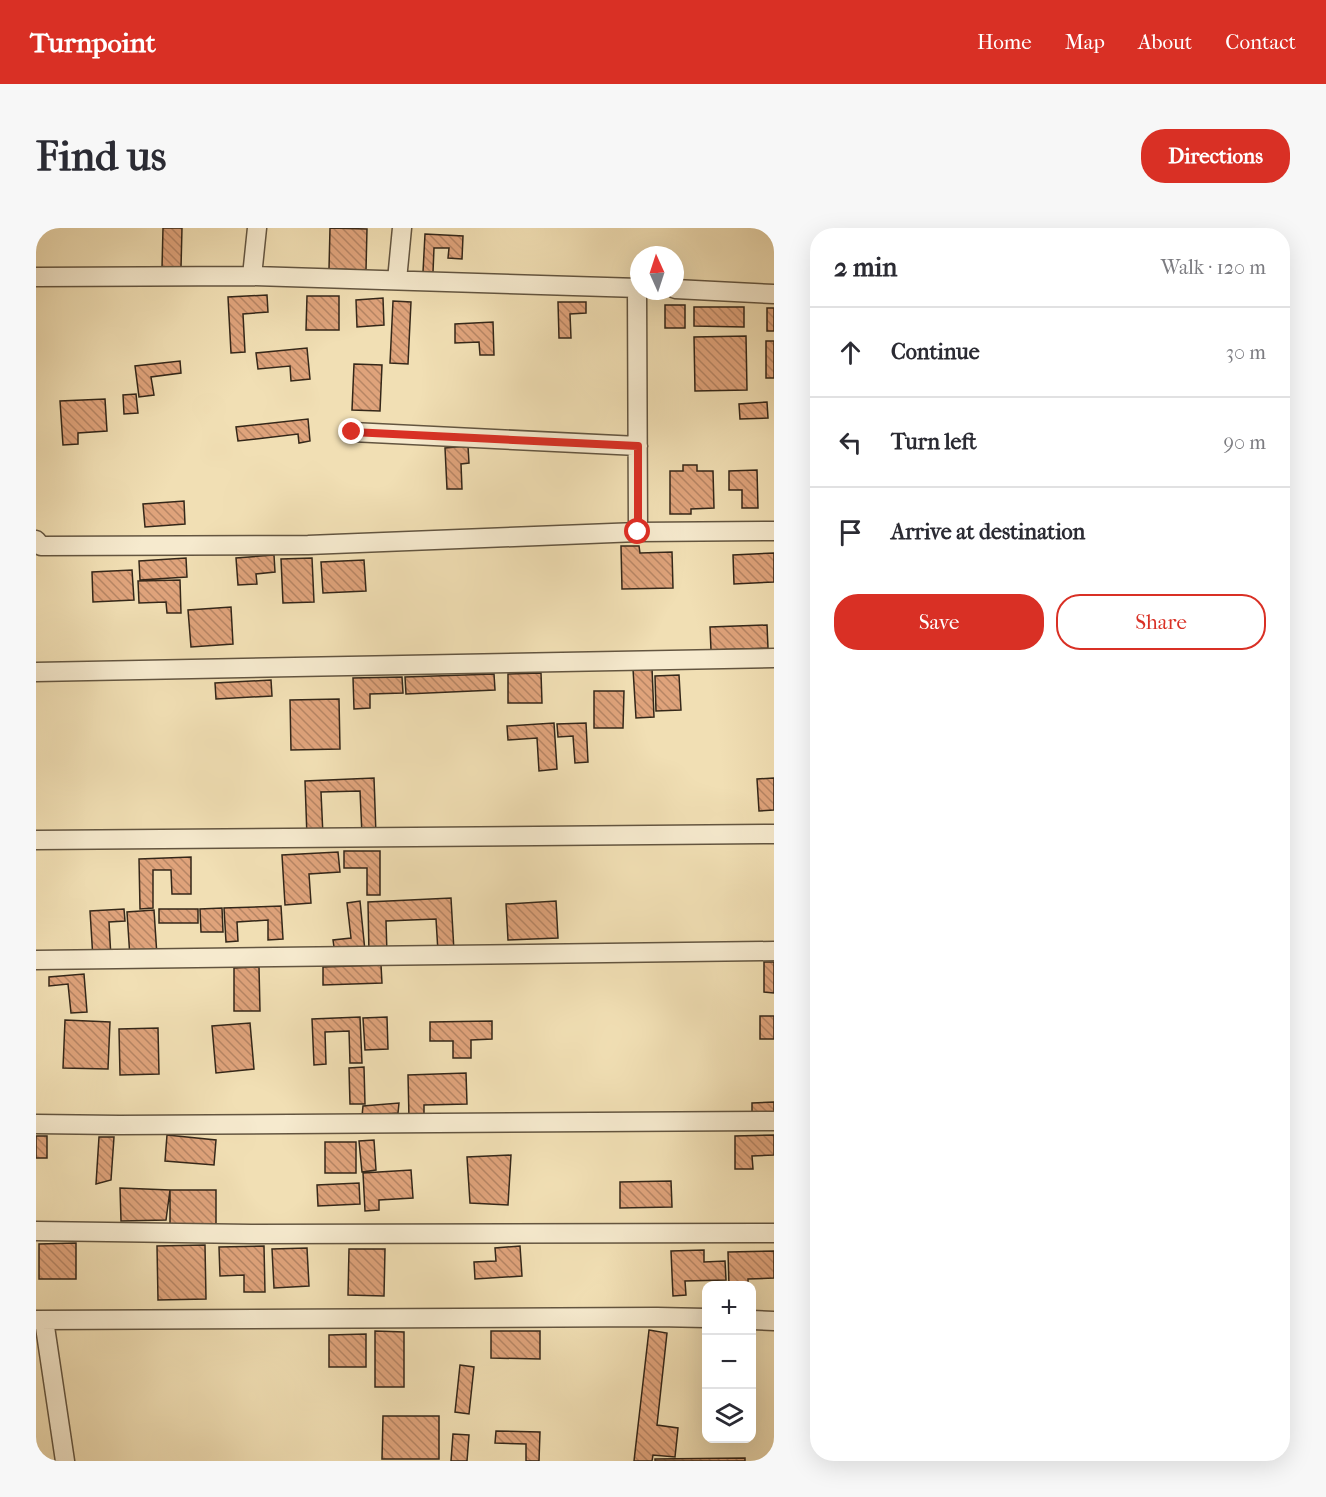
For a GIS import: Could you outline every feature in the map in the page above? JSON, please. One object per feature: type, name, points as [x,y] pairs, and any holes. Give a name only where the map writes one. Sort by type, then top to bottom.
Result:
[{"type":"street","points":[[252,276],[257,228]]},
{"type":"street","points":[[397,280],[402,228]]},
{"type":"street","points":[[36,277],[252,276],[630,288]]},
{"type":"street","points":[[684,289],[774,294]]},
{"type":"street","points":[[638,300],[638,532]]},
{"type":"street","points":[[352,432],[638,446]]},
{"type":"street","points":[[36,540],[41,546],[308,545],[638,532],[774,531]]},
{"type":"street","points":[[36,672],[774,658]]},
{"type":"street","points":[[36,840],[774,834]]},
{"type":"street","points":[[36,960],[774,951]]},
{"type":"street","points":[[36,1124],[774,1121]]},
{"type":"street","points":[[36,1231],[251,1234],[774,1233]]},
{"type":"street","points":[[65,1461],[40,1320],[702,1318]]},
{"type":"street","points":[[756,1320],[774,1321]]},
{"type":"building","points":[[163,228],[182,228],[181,268],[162,268]]},
{"type":"building","points":[[330,228],[367,229],[366,270],[329,269]]},
{"type":"building","points":[[425,234],[463,236],[462,259],[448,258],[449,248],[434,248],[433,272],[423,272]]},
{"type":"building","points":[[267,295],[268,312],[243,314],[245,352],[231,353],[228,297]]},
{"type":"building","points":[[307,296],[339,296],[339,330],[306,330]]},
{"type":"building","points":[[383,298],[384,325],[357,327],[356,300]]},
{"type":"building","points":[[393,301],[411,302],[408,364],[390,363]]},
{"type":"building","points":[[558,302],[586,302],[586,313],[570,314],[571,338],[559,338]]},
{"type":"building","points":[[665,305],[685,305],[685,328],[665,328]]},
{"type":"building","points":[[694,307],[744,307],[744,327],[694,326]]},
{"type":"building","points":[[767,308],[774,308],[774,331],[767,331]]},
{"type":"building","points":[[493,322],[494,355],[480,355],[479,342],[455,343],[455,324]]},
{"type":"building","points":[[746,336],[747,390],[695,391],[694,337]]},
{"type":"building","points":[[766,341],[774,341],[774,378],[766,378]]},
{"type":"building","points":[[307,348],[310,379],[291,381],[290,366],[258,369],[256,353]]},
{"type":"building","points":[[180,361],[181,373],[151,377],[154,395],[139,397],[135,366]]},
{"type":"building","points":[[354,364],[382,365],[380,411],[352,410]]},
{"type":"building","points":[[136,394],[138,413],[124,414],[123,395]]},
{"type":"building","points":[[105,399],[107,431],[78,433],[78,444],[63,445],[60,401]]},
{"type":"building","points":[[767,402],[768,418],[740,419],[739,404]]},
{"type":"building","points":[[308,419],[310,441],[299,443],[298,434],[238,441],[236,427]]},
{"type":"building","points":[[468,446],[469,463],[461,464],[462,489],[447,489],[445,448]]},
{"type":"building","points":[[683,465],[697,465],[697,471],[713,471],[714,508],[691,509],[691,514],[670,514],[670,471],[683,471]]},
{"type":"building","points":[[757,470],[758,508],[742,508],[742,490],[729,490],[729,471]]},
{"type":"building","points":[[184,501],[185,524],[145,527],[143,504]]},
{"type":"building","points":[[621,546],[639,546],[640,553],[672,552],[673,588],[622,589]]},
{"type":"building","points":[[774,553],[774,582],[734,584],[733,555]]},
{"type":"building","points":[[274,555],[275,572],[256,574],[257,584],[238,585],[236,558]]},
{"type":"building","points":[[186,558],[187,577],[140,580],[139,561]]},
{"type":"building","points":[[312,558],[314,602],[283,603],[281,559]]},
{"type":"building","points":[[364,560],[366,591],[323,593],[321,562]]},
{"type":"building","points":[[132,570],[134,600],[93,602],[92,572]]},
{"type":"building","points":[[180,580],[181,613],[167,613],[166,602],[139,603],[138,581]]},
{"type":"building","points":[[231,607],[233,644],[191,647],[188,610]]},
{"type":"building","points":[[767,625],[768,648],[711,650],[710,627]]},
{"type":"building","points":[[652,668],[654,717],[636,718],[633,669]]},
{"type":"building","points":[[541,673],[542,703],[508,703],[508,674]]},
{"type":"building","points":[[494,674],[495,690],[406,694],[405,677]]},
{"type":"building","points":[[679,675],[681,710],[656,711],[655,676]]},
{"type":"building","points":[[402,677],[403,693],[370,694],[370,708],[354,709],[353,678]]},
{"type":"building","points":[[271,680],[272,696],[216,699],[215,683]]},
{"type":"building","points":[[594,691],[624,691],[623,728],[594,728]]},
{"type":"building","points":[[339,699],[340,749],[291,750],[290,700]]},
{"type":"building","points":[[554,723],[557,769],[539,771],[537,738],[508,740],[507,726]]},
{"type":"building","points":[[586,723],[588,762],[575,763],[573,736],[558,737],[557,724]]},
{"type":"building","points":[[374,778],[376,835],[362,835],[360,791],[321,792],[323,836],[307,837],[305,781]]},
{"type":"building","points":[[774,778],[774,810],[759,811],[757,779]]},
{"type":"building","points":[[344,851],[380,851],[380,895],[367,895],[367,868],[344,868]]},
{"type":"building","points":[[338,852],[340,872],[309,874],[311,903],[285,905],[282,855]]},
{"type":"building","points":[[191,857],[191,894],[172,894],[171,870],[153,870],[153,908],[140,909],[139,859]]},
{"type":"building","points":[[451,898],[454,951],[438,952],[436,919],[386,921],[387,954],[369,955],[368,902]]},
{"type":"building","points":[[360,901],[365,951],[335,954],[333,940],[351,938],[347,903]]},
{"type":"building","points":[[556,901],[558,938],[508,940],[506,904]]},
{"type":"building","points":[[281,906],[283,939],[268,940],[268,920],[237,922],[238,941],[226,942],[224,908]]},
{"type":"building","points":[[222,908],[223,932],[201,932],[200,909]]},
{"type":"building","points":[[124,909],[125,921],[109,922],[111,958],[93,959],[90,911]]},
{"type":"building","points":[[159,909],[198,909],[198,923],[159,923]]},
{"type":"building","points":[[154,910],[157,956],[130,958],[127,912]]},
{"type":"building","points":[[764,962],[774,962],[774,993],[764,992]]},
{"type":"building","points":[[381,965],[382,983],[323,985],[323,967]]},
{"type":"building","points":[[259,967],[260,1011],[234,1011],[234,968]]},
{"type":"building","points":[[84,974],[87,1012],[71,1013],[68,984],[49,986],[49,977]]},
{"type":"building","points":[[760,1016],[774,1016],[774,1039],[760,1039]]},
{"type":"building","points":[[360,1017],[362,1063],[350,1063],[349,1031],[325,1032],[326,1064],[314,1065],[312,1019]]},
{"type":"building","points":[[387,1017],[388,1049],[365,1050],[363,1018]]},
{"type":"building","points":[[65,1020],[110,1022],[108,1069],[63,1068]]},
{"type":"building","points":[[492,1021],[492,1039],[471,1040],[471,1058],[453,1058],[453,1041],[430,1041],[430,1022]]},
{"type":"building","points":[[250,1023],[254,1069],[216,1073],[212,1026]]},
{"type":"building","points":[[158,1028],[159,1074],[120,1075],[119,1029]]},
{"type":"building","points":[[364,1067],[365,1104],[350,1104],[349,1068]]},
{"type":"building","points":[[466,1073],[467,1104],[424,1105],[424,1119],[409,1119],[408,1075]]},
{"type":"building","points":[[774,1102],[774,1117],[752,1117],[752,1103]]},
{"type":"building","points":[[399,1103],[398,1113],[362,1116],[363,1106]]},
{"type":"building","points":[[167,1135],[216,1140],[214,1165],[165,1161]]},
{"type":"building","points":[[774,1135],[774,1155],[752,1156],[753,1169],[735,1169],[735,1136]]},
{"type":"building","points":[[36,1136],[47,1136],[47,1158],[36,1158]]},
{"type":"building","points":[[99,1137],[114,1137],[111,1180],[96,1184]]},
{"type":"building","points":[[374,1140],[376,1170],[362,1172],[359,1141]]},
{"type":"building","points":[[325,1142],[356,1142],[356,1173],[325,1173]]},
{"type":"building","points":[[511,1155],[508,1205],[470,1203],[467,1157]]},
{"type":"building","points":[[411,1170],[413,1198],[379,1200],[379,1210],[365,1211],[363,1173]]},
{"type":"building","points":[[671,1181],[672,1207],[620,1208],[620,1182]]},
{"type":"building","points":[[359,1183],[360,1204],[318,1206],[317,1185]]},
{"type":"building","points":[[120,1188],[170,1190],[166,1220],[121,1221]]},
{"type":"building","points":[[170,1190],[216,1190],[216,1225],[170,1225]]},
{"type":"building","points":[[76,1243],[76,1279],[39,1279],[39,1244]]},
{"type":"building","points":[[205,1245],[206,1299],[158,1300],[157,1246]]},
{"type":"building","points":[[264,1246],[265,1292],[244,1292],[244,1275],[220,1276],[219,1247]]},
{"type":"building","points":[[520,1246],[522,1276],[475,1279],[474,1262],[496,1261],[495,1248]]},
{"type":"building","points":[[307,1248],[309,1286],[274,1288],[272,1249]]},
{"type":"building","points":[[349,1249],[385,1249],[384,1296],[348,1295]]},
{"type":"building","points":[[704,1250],[704,1262],[725,1261],[726,1280],[685,1281],[686,1295],[673,1296],[671,1251]]},
{"type":"building","points":[[774,1251],[774,1278],[729,1281],[728,1252]]},
{"type":"building","points":[[649,1330],[667,1333],[657,1425],[678,1428],[675,1457],[653,1455],[652,1461],[634,1461]]},
{"type":"building","points":[[375,1331],[404,1332],[404,1387],[375,1387]]},
{"type":"building","points":[[491,1331],[540,1331],[540,1359],[491,1358]]},
{"type":"building","points":[[366,1334],[366,1367],[329,1367],[329,1335]]},
{"type":"building","points":[[460,1365],[474,1367],[469,1414],[455,1412]]},
{"type":"building","points":[[383,1416],[439,1416],[439,1459],[382,1459]]},
{"type":"building","points":[[496,1431],[540,1432],[539,1461],[526,1461],[526,1444],[495,1443]]},
{"type":"building","points":[[453,1434],[469,1435],[467,1461],[451,1461]]},
{"type":"building","points":[[745,1458],[745,1461],[655,1461],[655,1459]]},
{"type":"route","points":[[352,432],[638,446],[638,532]]}]
